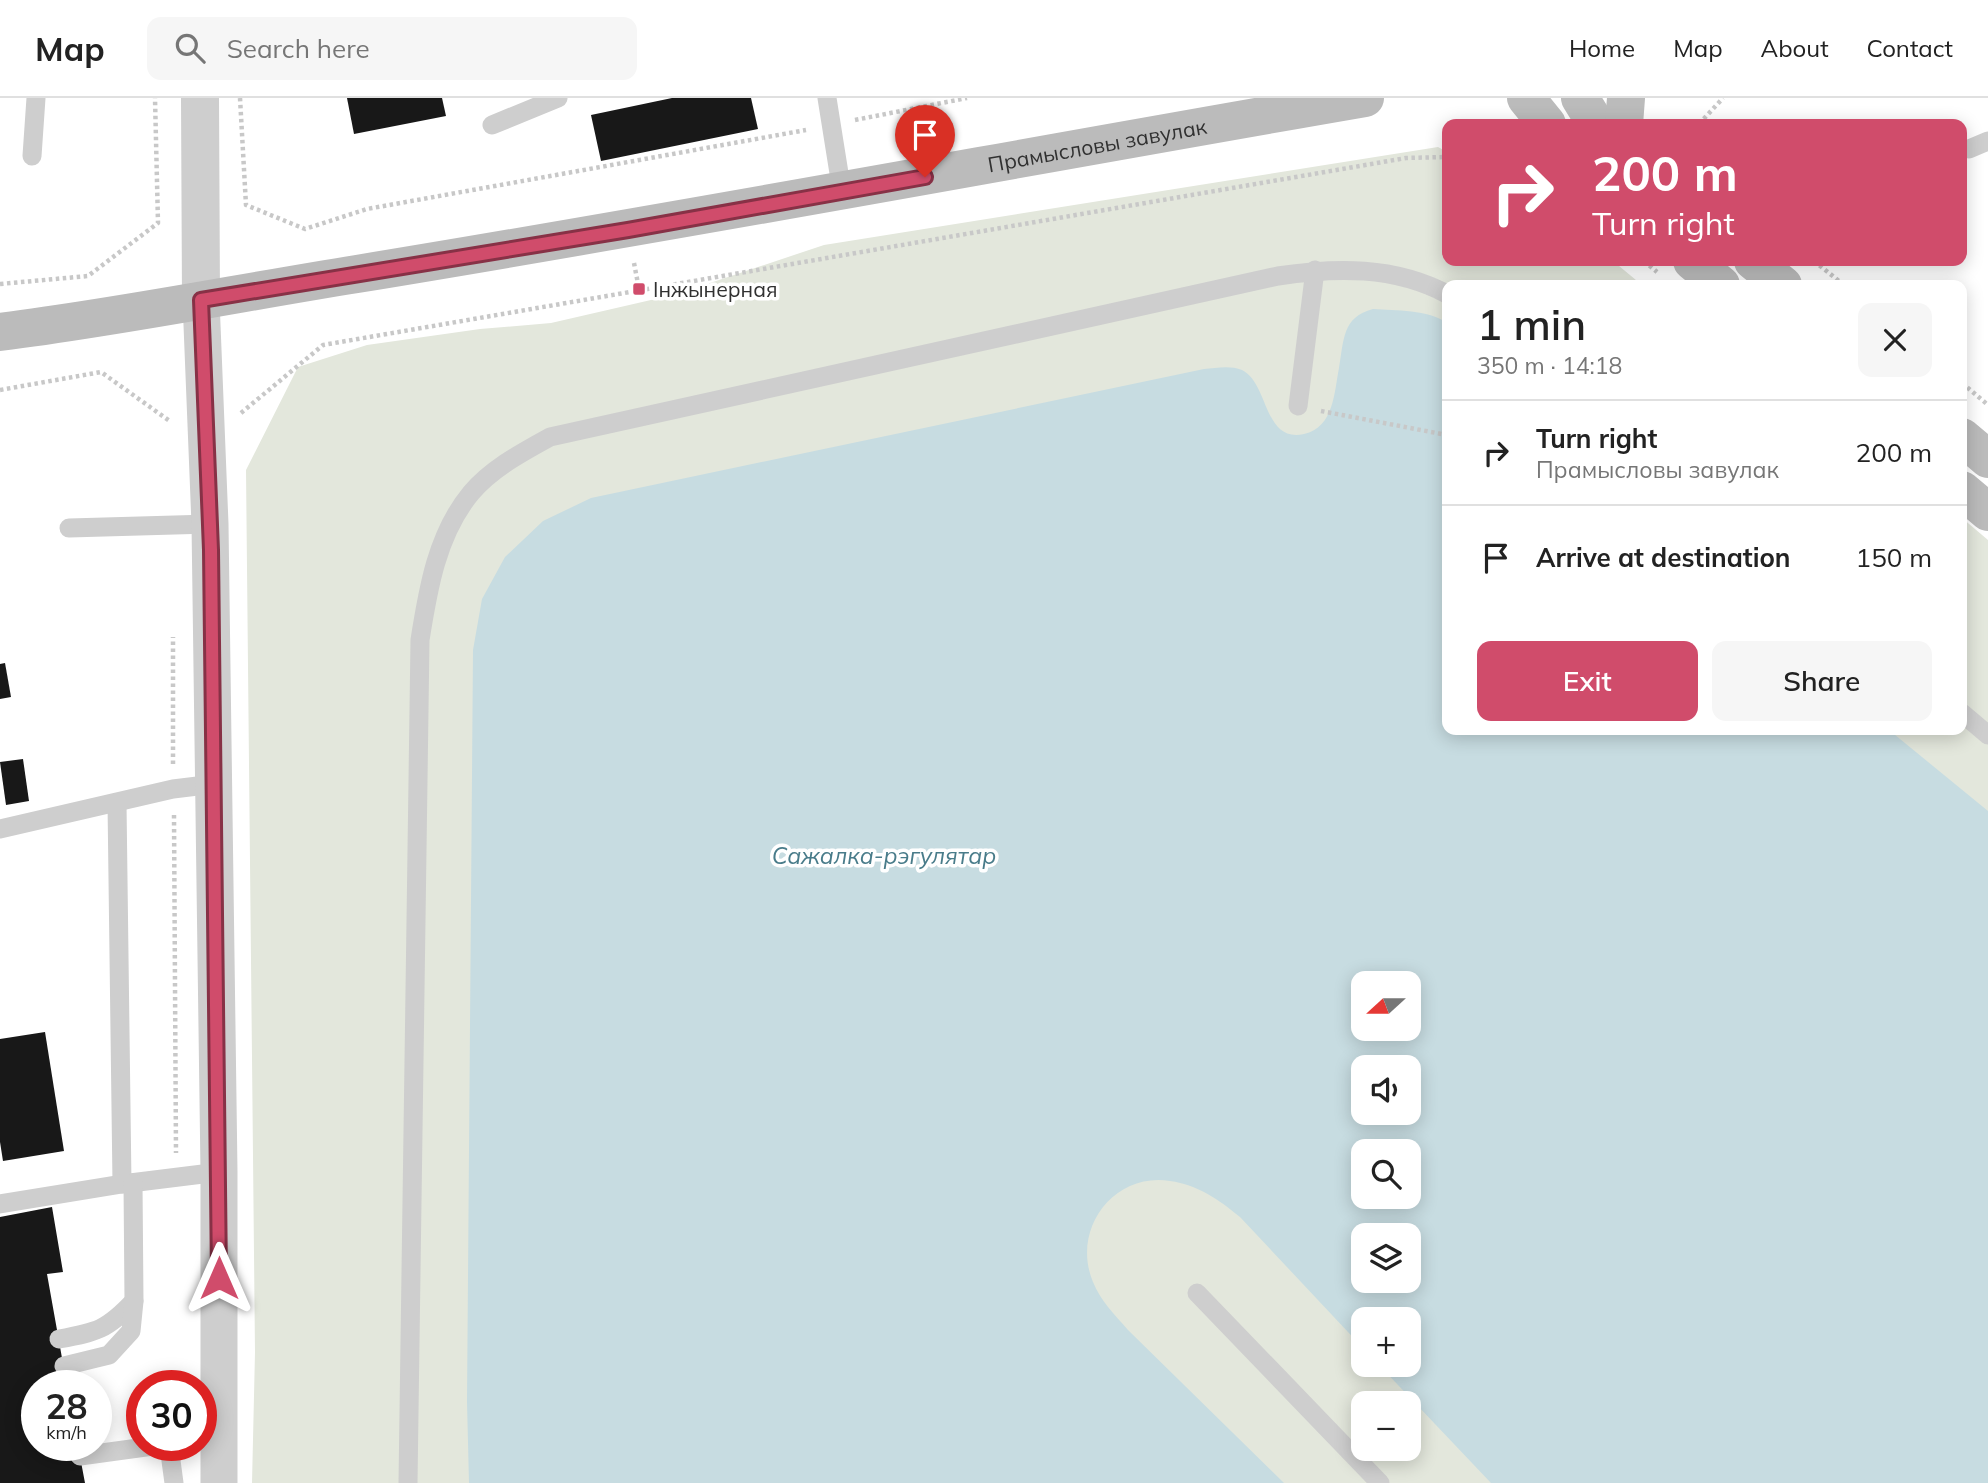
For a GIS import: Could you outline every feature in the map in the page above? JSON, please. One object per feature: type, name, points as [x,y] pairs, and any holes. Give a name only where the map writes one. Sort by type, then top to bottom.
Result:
[{"type":"main road","name":"Прамысловы завулак","points":[[0,332],[92,320],[842,192],[1365,98]]},
{"type":"main road","points":[[1526,98],[1543,119]]},
{"type":"main road","points":[[1580,98],[1593,119]]},
{"type":"main road","points":[[1624,119],[1626,98]]},
{"type":"main road","points":[[1698,266],[1715,280]]},
{"type":"main road","points":[[1759,266],[1777,280]]},
{"type":"main road","points":[[1967,441],[1988,459]]},
{"type":"main road","points":[[1967,494],[1988,512]]},
{"type":"street","points":[[200,98],[201,300],[210,524],[219,1171],[212,1370]]},
{"type":"street","points":[[215,1461],[219,1483]]},
{"type":"lane","points":[[32,156],[36,98]]},
{"type":"lane","points":[[492,125],[558,98]]},
{"type":"lane","points":[[827,98],[842,192]]},
{"type":"lane","points":[[1969,149],[1988,141]]},
{"type":"lane","points":[[408,1483],[420,640],[429,583],[445,535],[471,493],[509,459],[550,437],[1278,276],[1315,270],[1353,269],[1392,274],[1431,285],[1442,291]]},
{"type":"lane","points":[[1297,407],[1315,270]]},
{"type":"lane","points":[[69,528],[210,524]]},
{"type":"lane","points":[[1967,717],[1988,736]]},
{"type":"lane","points":[[0,829],[173,789],[214,783]]},
{"type":"lane","points":[[64,1366],[109,1355],[131,1331],[134,1301],[127,1183],[117,803]]},
{"type":"lane","points":[[0,1204],[219,1171]]},
{"type":"lane","points":[[1198,1293],[1380,1483]]},
{"type":"lane","points":[[59,1339],[96,1332],[117,1319],[134,1301]]},
{"type":"lane","points":[[171,1461],[174,1483]]},
{"type":"path","points":[[0,284],[88,276],[158,223],[155,98]]},
{"type":"path","points":[[240,98],[246,205],[305,229],[367,209],[725,146],[967,98]]},
{"type":"path","points":[[1704,119],[1723,98]]},
{"type":"path","points":[[235,418],[323,345],[1392,160],[1442,157]]},
{"type":"path","points":[[1820,266],[1838,280]]},
{"type":"path","points":[[0,390],[101,372],[172,423]]},
{"type":"path","points":[[1967,387],[1988,405]]},
{"type":"path","points":[[1297,407],[1442,434]]},
{"type":"path","points":[[173,636],[176,1177]]},
{"type":"shaded area","name":"Сажалка-рэгулятар","points":[[1438,147],[1442,149],[1442,266],[1619,266],[1636,280],[1442,280],[1442,735],[1967,735],[1967,522],[1988,540],[1988,1483],[252,1483],[255,1352],[246,470],[298,367],[367,345],[480,329],[551,323],[677,294],[824,245]]},
{"type":"water","name":"Сажалка-рэгулятар","points":[[1373,309],[1412,311],[1442,320],[1442,735],[1895,735],[1988,811],[1988,1483],[1491,1483],[1421,1409],[1421,1391],[1404,1391],[1390,1377],[1421,1377],[1421,1307],[1351,1307],[1351,1335],[1232,1210],[1190,1186],[1170,1181],[1149,1181],[1131,1186],[1115,1195],[1102,1209],[1093,1225],[1088,1243],[1088,1262],[1096,1289],[1128,1330],[1284,1483],[469,1483],[467,1402],[473,650],[482,599],[505,557],[543,521],[591,498],[1204,369],[1228,367],[1242,370],[1251,377],[1273,421],[1281,430],[1291,434],[1304,434],[1321,424],[1331,408],[1342,348],[1350,324],[1355,318]]},
{"type":"building","points":[[347,98],[442,98],[446,116],[354,134]]},
{"type":"building","points":[[672,98],[751,98],[758,129],[601,161],[591,115]]},
{"type":"building","points":[[5,663],[11,697],[0,699],[0,664]]},
{"type":"building","points":[[23,759],[29,801],[6,805],[0,762]]},
{"type":"building","points":[[45,1032],[64,1151],[3,1161],[0,1142],[0,1039]]},
{"type":"building","points":[[52,1207],[63,1272],[47,1274],[64,1370],[21,1370],[21,1461],[81,1461],[85,1483],[0,1483],[0,1217]]},
{"type":"place","name":"Інжынерная","points":[[639,289]]},
{"type":"route","points":[[219,1278],[211,550],[201,300],[628,230],[925,177]]}]
